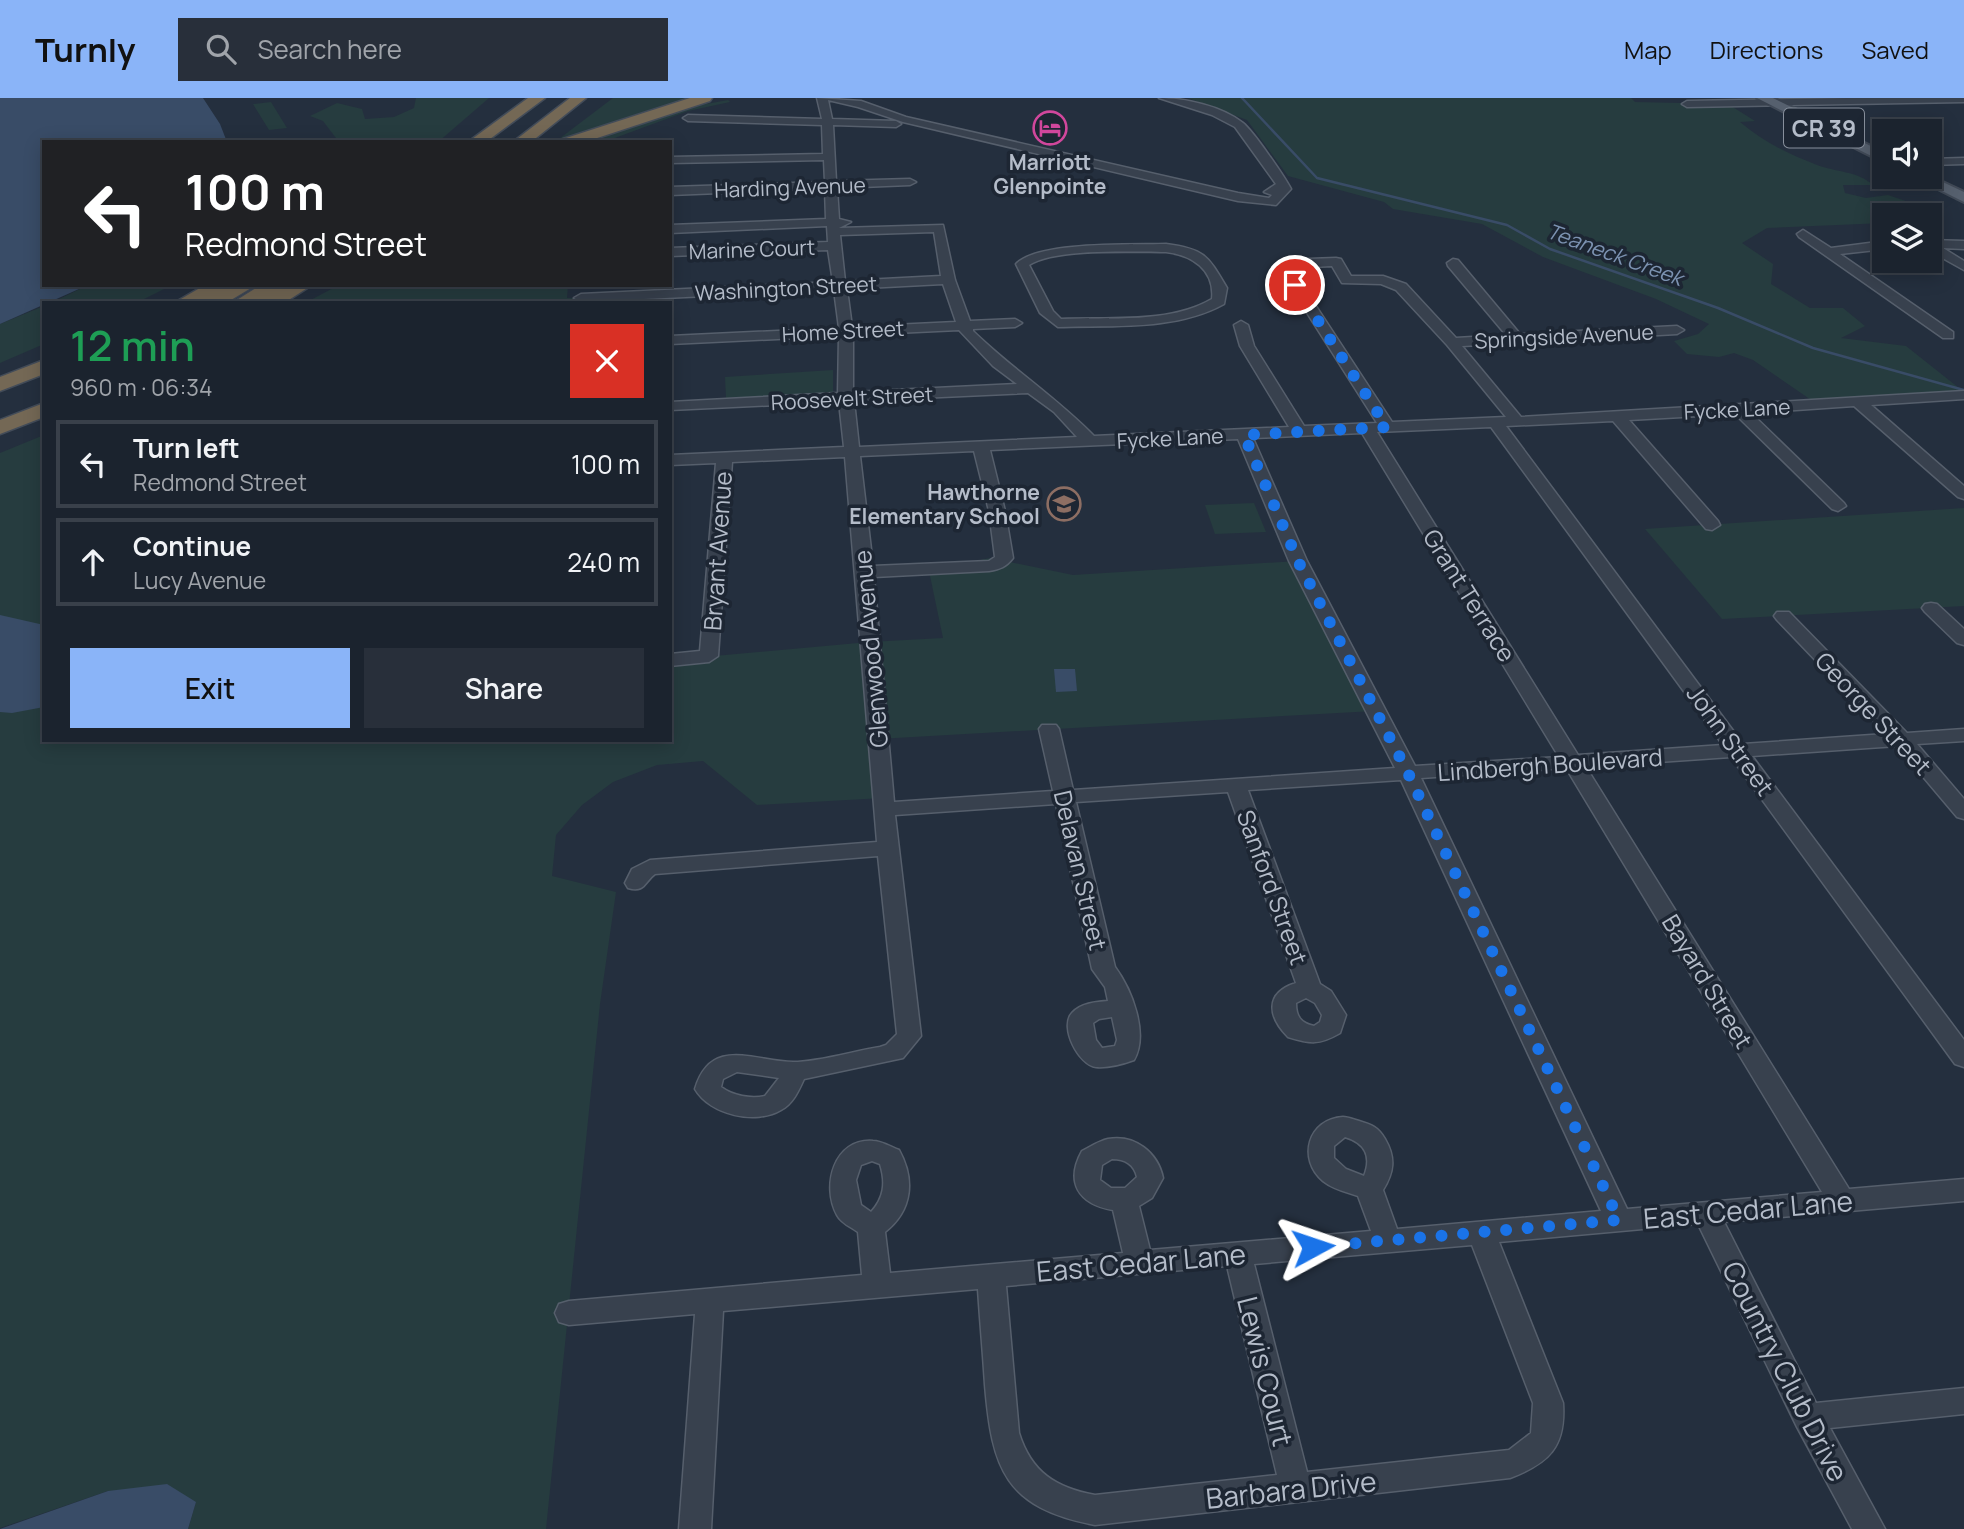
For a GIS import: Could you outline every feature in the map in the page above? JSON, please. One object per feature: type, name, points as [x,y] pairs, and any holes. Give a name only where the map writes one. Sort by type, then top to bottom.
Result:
[{"type":"highway","points":[[460,140],[515,98]]},
{"type":"highway","points":[[479,140],[538,98]]},
{"type":"highway","points":[[500,140],[558,98]]},
{"type":"highway","points":[[523,140],[579,98]]},
{"type":"highway","points":[[545,140],[598,98]]},
{"type":"highway","points":[[575,140],[705,98]]},
{"type":"highway","points":[[187,301],[215,287]]},
{"type":"highway","points":[[215,301],[243,287]]},
{"type":"highway","points":[[245,301],[272,287]]},
{"type":"highway","points":[[273,301],[299,287]]},
{"type":"highway","points":[[0,385],[42,367]]},
{"type":"highway","points":[[0,399],[42,381]]},
{"type":"highway","points":[[0,414],[42,396]]},
{"type":"highway","points":[[0,428],[42,410]]},
{"type":"main road","name":"CR 39","points":[[1768,101],[1872,153]]},
{"type":"main road","points":[[1942,187],[1964,198]]},
{"type":"street","name":"Glenwood Avenue","points":[[794,1071],[894,1052],[909,1036],[884,809],[846,399],[846,331],[833,233],[822,98]]},
{"type":"street","points":[[831,98],[855,101],[902,119],[1238,197],[1267,200],[1284,194],[1285,189],[1277,175],[1239,124],[1222,115],[1164,98]]},
{"type":"street","points":[[1687,104],[1964,99]]},
{"type":"street","points":[[688,118],[899,124]]},
{"type":"street","points":[[672,160],[828,158]]},
{"type":"street","points":[[1942,162],[1964,161]]},
{"type":"street","name":"Harding Avenue","points":[[672,191],[910,182]]},
{"type":"street","points":[[833,233],[917,218]]},
{"type":"street","points":[[672,229],[833,233],[939,228],[948,280],[964,325],[983,350],[1059,409],[1091,442]]},
{"type":"street","name":"Marine Court","points":[[672,252],[833,233]]},
{"type":"street","points":[[1803,234],[1948,335]]},
{"type":"street","points":[[1942,245],[1964,245]]},
{"type":"street","points":[[1828,252],[1872,246]]},
{"type":"street","points":[[1036,323],[1058,323],[1173,316],[1215,305],[1221,293],[1204,260],[1176,249],[1040,254],[1025,260],[1022,264],[1024,272],[1047,313],[1058,323]]},
{"type":"street","points":[[1942,252],[1964,266]]},
{"type":"street","points":[[1387,427],[1282,264],[1336,262],[1347,280],[1382,281],[1401,287],[1452,342],[1518,422]]},
{"type":"street","points":[[1452,263],[1517,339]]},
{"type":"street","name":"Washington Street","points":[[581,298],[948,280]]},
{"type":"street","name":"Home Street","points":[[672,340],[1015,323]]},
{"type":"street","points":[[1241,325],[1247,346],[1300,432]]},
{"type":"street","name":"Springside Avenue","points":[[1452,342],[1677,330]]},
{"type":"street","name":"Roosevelt Street","points":[[672,406],[1033,388]]},
{"type":"street","name":"Fycke Lane","points":[[672,460],[1518,422],[1964,395]]},
{"type":"street","points":[[1858,401],[1964,495]]},
{"type":"street","points":[[1738,408],[1838,506]]},
{"type":"street","points":[[1617,416],[1713,525]]},
{"type":"street","name":"John Street","points":[[1496,422],[1740,750],[1964,1058]]},
{"type":"street","name":"Grant Terrace","points":[[1367,428],[1574,762]]},
{"type":"street","points":[[1244,435],[1298,561],[1408,773],[1619,1220]]},
{"type":"street","points":[[864,572],[989,566],[998,564],[1004,558],[997,511],[981,447]]},
{"type":"street","name":"Bryant Avenue","points":[[675,660],[709,656],[724,458]]},
{"type":"street","points":[[1931,608],[1964,639]]},
{"type":"street","name":"George Street","points":[[1783,616],[1902,739],[1964,812]]},
{"type":"street","name":"Delavan Street","points":[[1049,729],[1104,969],[1116,985],[1120,1008]]},
{"type":"street","name":"Lindbergh Boulevard","points":[[884,809],[1964,734]]},
{"type":"street","name":"Bayard Street","points":[[1574,762],[1842,1201]]},
{"type":"street","name":"Sanford Street","points":[[1236,785],[1310,989]]},
{"type":"street","points":[[636,883],[640,874],[650,867],[888,848]]},
{"type":"street","points":[[1369,1188],[1388,1241]]},
{"type":"street","name":"East Cedar Lane","points":[[569,1313],[1964,1190]]},
{"type":"street","points":[[1124,1200],[1139,1262]]},
{"type":"street","name":"Country Club Drive","points":[[1706,1213],[1808,1417],[1869,1529]]},
{"type":"street","points":[[871,1227],[877,1285]]},
{"type":"street","name":"Barbara Drive","points":[[991,1276],[1004,1433],[1013,1460],[1032,1485],[1051,1499],[1095,1510],[1510,1464],[1525,1459],[1539,1449],[1550,1420],[1548,1403],[1481,1232]]},
{"type":"street","name":"Lewis Court","points":[[1238,1254],[1295,1489]]},
{"type":"street","points":[[695,1529],[710,1300]]},
{"type":"street","points":[[1808,1417],[1964,1401]]},
{"type":"green space","points":[[416,98],[489,98],[440,140],[337,140],[323,121],[310,116],[337,103],[362,109],[365,119],[394,117],[414,108]]},
{"type":"green space","points":[[613,98],[696,98],[570,140],[558,140]]},
{"type":"green space","points":[[1188,98],[1631,98],[1635,102],[1728,104],[1755,121],[1740,122],[1777,147],[1817,165],[1853,174],[1872,184],[1843,185],[1845,193],[1866,198],[1888,195],[1912,203],[1872,203],[1872,224],[1767,228],[1742,243],[1773,264],[1771,284],[1810,308],[1843,308],[1865,326],[1841,338],[1906,346],[1964,392],[1817,404],[1753,360],[1734,353],[1719,357],[1687,354],[1674,341],[1698,334],[1709,324],[1656,299],[1543,257],[1482,224],[1393,209],[1384,202],[1288,176],[1247,120]]},
{"type":"green space","points":[[728,100],[730,102],[688,111],[609,140],[592,140],[695,106]]},
{"type":"green space","points":[[271,102],[287,128],[269,130],[253,104]]},
{"type":"green space","points":[[84,287],[168,287],[140,301],[55,301]]},
{"type":"green space","points":[[335,287],[568,287],[567,298],[581,298],[582,301],[309,301]]},
{"type":"green space","points":[[42,307],[42,345],[0,363],[0,324]]},
{"type":"green space","points":[[833,370],[833,393],[726,398],[725,377]]},
{"type":"green space","points":[[42,436],[42,742],[672,742],[672,660],[943,638],[929,571],[990,558],[1073,575],[1298,561],[1374,711],[878,739],[883,798],[757,805],[703,761],[657,765],[613,782],[582,805],[556,835],[552,876],[616,892],[600,1004],[546,1529],[188,1529],[196,1502],[108,1491],[0,1528],[0,453]]},
{"type":"green space","points":[[1254,503],[1266,532],[1215,534],[1205,505]]},
{"type":"green space","points":[[1964,508],[1964,606],[1722,619],[1645,529]]},
{"type":"water","points":[[0,98],[203,98],[220,124],[226,140],[42,140],[42,287],[83,287],[52,301],[42,301],[42,305],[0,324]]},
{"type":"water","points":[[0,615],[42,625],[42,707],[12,713],[0,712]]},
{"type":"water","points":[[1054,669],[1075,669],[1077,691],[1056,692]]},
{"type":"water","points":[[167,1484],[196,1502],[188,1529],[0,1529],[108,1491]]},
{"type":"waterway","name":"Teaneck Creek","points":[[1242,98],[1317,178],[1507,225],[1550,249],[1718,308],[1813,348],[1964,390]]},
{"type":"place","name":"Marriott Glenpointe","points":[[1050,128]]},
{"type":"place","name":"Hawthorne Elementary School","points":[[1064,504]]},
{"type":"route","points":[[1295,285],[1387,427],[1244,435],[1298,561],[1408,773],[1619,1220],[1313,1247]]}]
